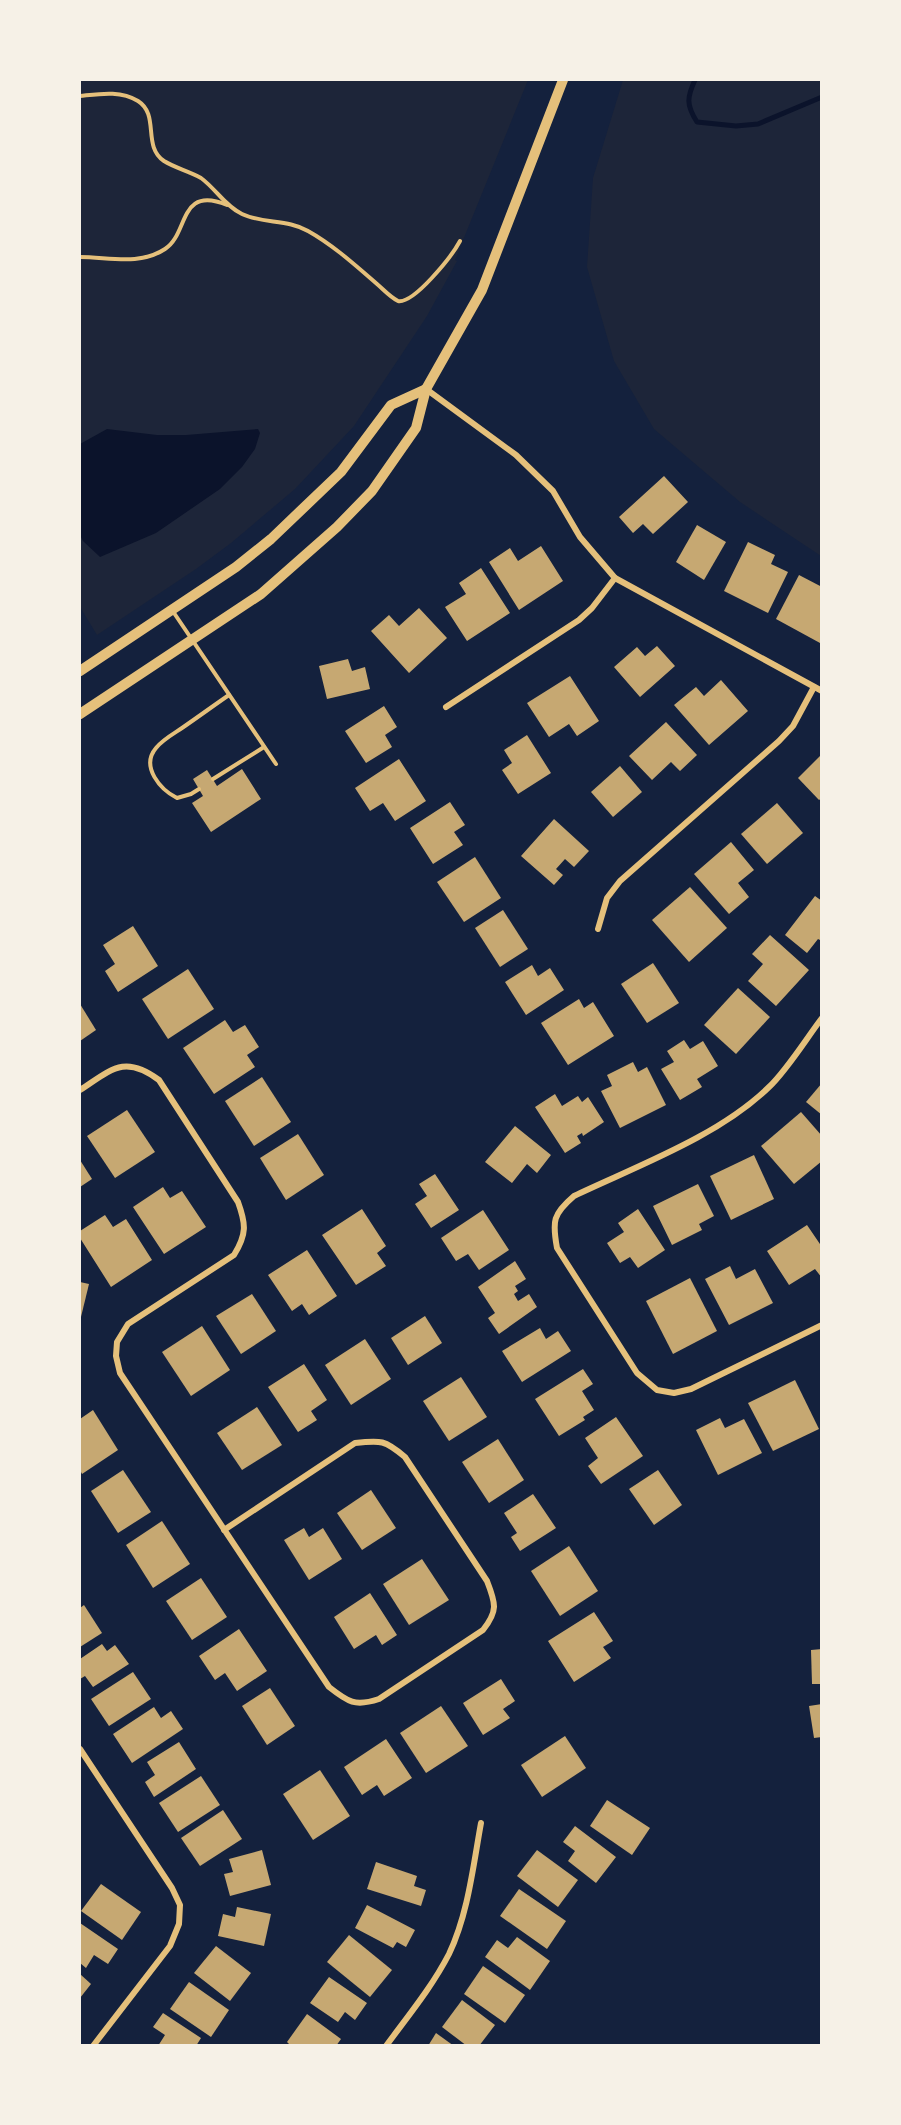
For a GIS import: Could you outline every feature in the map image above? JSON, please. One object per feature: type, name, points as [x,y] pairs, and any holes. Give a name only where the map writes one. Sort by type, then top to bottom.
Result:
[{"type":"main road","points":[[80,714],[261,594],[337,527],[372,490],[416,428],[426,389],[482,290],[562,80]]},
{"type":"main road","points":[[80,671],[236,567],[271,539],[341,472],[391,405],[426,389]]},
{"type":"street","points":[[426,389],[516,455],[553,491],[580,537],[615,578],[822,691]]},
{"type":"street","points":[[446,707],[579,620],[592,608],[615,578]]},
{"type":"street","points":[[598,929],[607,898],[620,881],[779,741],[793,726],[814,687]]},
{"type":"street","points":[[822,1018],[770,1086],[742,1110],[701,1136],[574,1196],[560,1208],[553,1225],[557,1248],[637,1373],[657,1390],[674,1393],[691,1389],[822,1325]]},
{"type":"street","points":[[80,1090],[111,1070],[131,1065],[145,1069],[159,1080],[238,1202],[244,1219],[243,1240],[234,1255],[129,1324],[117,1342],[116,1356],[120,1373],[224,1530],[329,1687],[346,1700],[364,1704],[379,1699],[483,1630],[493,1616],[495,1600],[487,1581],[405,1457],[390,1444],[375,1441],[355,1443],[224,1530]]},
{"type":"street","points":[[80,1749],[172,1888],[180,1905],[178,1924],[170,1946],[93,2046]]},
{"type":"street","points":[[386,2046],[428,1988],[449,1953],[464,1913],[481,1823]]},
{"type":"lane","points":[[80,96],[113,94],[133,98],[141,103],[149,114],[153,145],[159,156],[168,163],[199,177],[212,187],[229,206]]},
{"type":"lane","points":[[80,257],[126,260],[143,258],[174,241],[186,214],[196,204],[202,201],[218,201],[250,217],[308,230],[401,303],[415,294],[444,264],[460,241]]},
{"type":"lane","points":[[172,610],[276,764]]},
{"type":"lane","points":[[199,789],[177,798],[166,792],[155,778],[151,764],[152,755],[156,748],[169,737],[229,695]]},
{"type":"lane","points":[[213,779],[264,747]]},
{"type":"shaded area","points":[[80,80],[528,80],[455,260],[457,261],[427,316],[354,426],[295,489],[231,543],[97,635],[80,607]]},
{"type":"shaded area","points":[[623,80],[821,80],[821,556],[740,502],[654,429],[614,361],[587,267],[593,178]]},
{"type":"shaded area","points":[[107,429],[157,435],[258,429],[260,433],[255,449],[242,467],[220,489],[156,533],[100,557],[83,541],[80,535],[80,444]]},
{"type":"building","points":[[664,476],[688,502],[653,534],[643,524],[633,533],[619,517]]},
{"type":"building","points":[[697,525],[726,542],[704,580],[676,562]]},
{"type":"building","points":[[748,542],[775,555],[771,564],[788,572],[768,613],[724,591]]},
{"type":"building","points":[[541,546],[563,581],[519,610],[489,562],[510,548],[518,561]]},
{"type":"building","points":[[481,568],[510,613],[467,641],[445,607],[466,594],[459,583]]},
{"type":"building","points":[[799,575],[822,587],[820,643],[776,619]]},
{"type":"building","points":[[419,608],[447,638],[409,673],[371,631],[389,615],[399,626]]},
{"type":"building","points":[[657,646],[675,666],[640,697],[614,667],[637,647],[645,656]]},
{"type":"building","points":[[348,659],[352,671],[365,667],[370,689],[327,699],[319,666]]},
{"type":"building","points":[[570,676],[599,721],[577,736],[569,724],[549,737],[527,703]]},
{"type":"building","points":[[721,680],[748,711],[709,745],[674,705],[696,687],[704,696]]},
{"type":"building","points":[[384,706],[397,727],[385,735],[392,747],[366,763],[345,731]]},
{"type":"building","points":[[666,722],[697,755],[680,771],[671,762],[652,780],[629,756]]},
{"type":"building","points":[[527,735],[551,773],[518,794],[502,770],[512,763],[504,750]]},
{"type":"building","points":[[822,754],[822,798],[819,800],[798,778]]},
{"type":"building","points":[[399,759],[426,801],[395,821],[383,803],[370,811],[355,788]]},
{"type":"building","points":[[620,766],[642,792],[613,817],[591,792]]},
{"type":"building","points":[[242,769],[261,799],[211,832],[192,803],[203,796],[193,779],[207,770],[217,786]]},
{"type":"building","points":[[450,802],[465,825],[454,832],[463,845],[433,864],[410,828]]},
{"type":"building","points":[[777,803],[803,833],[767,864],[741,834]]},
{"type":"building","points":[[554,819],[589,851],[574,867],[565,859],[556,869],[563,875],[554,885],[521,856]]},
{"type":"building","points":[[731,842],[754,870],[738,883],[749,897],[729,914],[694,874]]},
{"type":"building","points":[[475,857],[501,898],[464,922],[437,882]]},
{"type":"building","points":[[690,887],[727,928],[689,962],[652,920]]},
{"type":"building","points":[[815,896],[822,901],[822,941],[818,939],[807,953],[785,935]]},
{"type":"building","points":[[503,910],[528,949],[500,967],[475,928]]},
{"type":"building","points":[[133,926],[158,966],[118,992],[105,971],[115,964],[103,945]]},
{"type":"building","points":[[770,935],[809,970],[776,1006],[748,981],[763,964],[752,954]]},
{"type":"building","points":[[653,963],[679,1003],[647,1023],[621,984]]},
{"type":"building","points":[[532,965],[538,976],[550,968],[564,990],[526,1015],[505,982]]},
{"type":"building","points":[[188,969],[214,1009],[168,1039],[142,999]]},
{"type":"building","points":[[738,988],[770,1017],[736,1054],[704,1025]]},
{"type":"building","points":[[579,999],[584,1008],[593,1002],[614,1036],[568,1065],[541,1023]]},
{"type":"building","points":[[80,1004],[96,1030],[80,1041]]},
{"type":"building","points":[[225,1020],[233,1032],[245,1025],[259,1047],[247,1055],[255,1067],[214,1094],[183,1048]]},
{"type":"building","points":[[684,1040],[690,1049],[703,1041],[718,1066],[697,1079],[702,1087],[680,1100],[661,1069],[674,1062],[667,1051]]},
{"type":"building","points":[[633,1062],[638,1072],[647,1067],[666,1105],[620,1128],[601,1091],[612,1086],[607,1075]]},
{"type":"building","points":[[262,1077],[291,1122],[254,1146],[225,1101]]},
{"type":"building","points":[[822,1083],[822,1115],[806,1102]]},
{"type":"building","points":[[555,1094],[562,1106],[578,1096],[582,1102],[588,1097],[604,1122],[583,1136],[582,1133],[577,1136],[581,1143],[565,1153],[535,1107]]},
{"type":"building","points":[[127,1110],[155,1152],[115,1178],[87,1136]]},
{"type":"building","points":[[801,1112],[822,1136],[822,1161],[794,1184],[761,1146]]},
{"type":"building","points":[[515,1126],[551,1155],[537,1173],[527,1164],[512,1183],[485,1162]]},
{"type":"building","points":[[298,1134],[324,1175],[286,1200],[260,1158]]},
{"type":"building","points":[[754,1155],[774,1199],[731,1220],[710,1176]]},
{"type":"building","points":[[80,1160],[92,1179],[80,1187]]},
{"type":"building","points":[[435,1174],[459,1210],[431,1228],[415,1204],[427,1196],[419,1184]]},
{"type":"building","points":[[698,1184],[714,1216],[699,1224],[702,1230],[672,1245],[653,1206]]},
{"type":"building","points":[[163,1187],[170,1198],[182,1191],[206,1227],[164,1254],[133,1207]]},
{"type":"building","points":[[362,1209],[386,1246],[377,1253],[386,1266],[356,1285],[322,1235]]},
{"type":"building","points":[[638,1209],[665,1250],[638,1268],[630,1257],[620,1263],[607,1243],[624,1232],[618,1223]]},
{"type":"building","points":[[483,1210],[509,1250],[479,1270],[468,1254],[456,1261],[441,1238]]},
{"type":"building","points":[[105,1215],[113,1227],[126,1219],[152,1260],[111,1287],[80,1238],[80,1231]]},
{"type":"building","points":[[807,1225],[822,1247],[822,1278],[815,1269],[789,1285],[767,1251]]},
{"type":"building","points":[[307,1250],[337,1296],[309,1315],[302,1304],[292,1311],[268,1275]]},
{"type":"building","points":[[515,1261],[526,1279],[515,1286],[518,1291],[514,1294],[518,1301],[529,1294],[537,1307],[499,1334],[488,1318],[495,1313],[478,1287]]},
{"type":"building","points":[[730,1266],[736,1279],[755,1269],[773,1303],[729,1325],[705,1279]]},
{"type":"building","points":[[690,1278],[717,1331],[673,1354],[646,1301]]},
{"type":"building","points":[[80,1282],[89,1284],[80,1321]]},
{"type":"building","points":[[252,1294],[276,1331],[241,1354],[216,1316]]},
{"type":"building","points":[[425,1316],[442,1343],[408,1365],[391,1338]]},
{"type":"building","points":[[202,1326],[230,1370],[191,1396],[162,1352]]},
{"type":"building","points":[[540,1328],[546,1339],[558,1331],[571,1351],[522,1382],[502,1351]]},
{"type":"building","points":[[365,1339],[391,1379],[351,1405],[325,1365]]},
{"type":"building","points":[[304,1364],[327,1400],[311,1411],[317,1420],[298,1432],[268,1387]]},
{"type":"building","points":[[583,1369],[593,1384],[582,1391],[594,1410],[583,1417],[585,1420],[559,1436],[535,1399]]},
{"type":"building","points":[[461,1377],[487,1417],[449,1441],[423,1401]]},
{"type":"building","points":[[795,1380],[819,1429],[773,1451],[748,1403]]},
{"type":"building","points":[[257,1407],[282,1445],[242,1470],[217,1433]]},
{"type":"building","points":[[93,1410],[118,1450],[82,1474],[80,1470],[80,1419]]},
{"type":"building","points":[[616,1417],[643,1456],[601,1484],[588,1466],[598,1458],[585,1438]]},
{"type":"building","points":[[720,1418],[725,1428],[744,1419],[762,1453],[718,1475],[696,1430]]},
{"type":"building","points":[[498,1439],[524,1480],[489,1503],[462,1462]]},
{"type":"building","points":[[123,1470],[151,1512],[118,1533],[91,1491]]},
{"type":"building","points":[[658,1470],[682,1505],[654,1525],[629,1489]]},
{"type":"building","points":[[371,1490],[396,1528],[362,1550],[337,1513]]},
{"type":"building","points":[[533,1494],[556,1528],[520,1551],[511,1537],[517,1533],[504,1513]]},
{"type":"building","points":[[162,1521],[190,1564],[153,1588],[126,1545]]},
{"type":"building","points":[[304,1528],[309,1537],[323,1528],[342,1559],[309,1580],[284,1540]]},
{"type":"building","points":[[569,1546],[598,1591],[560,1616],[531,1571]]},
{"type":"building","points":[[422,1559],[449,1600],[409,1625],[383,1584]]},
{"type":"building","points":[[201,1578],[227,1617],[192,1640],[166,1601]]},
{"type":"building","points":[[370,1593],[397,1635],[382,1645],[376,1635],[354,1649],[334,1617]]},
{"type":"building","points":[[84,1605],[102,1633],[80,1647],[80,1608]]},
{"type":"building","points":[[594,1612],[613,1641],[603,1647],[611,1658],[574,1682],[548,1641]]},
{"type":"building","points":[[239,1629],[267,1671],[237,1691],[225,1673],[215,1680],[199,1656]]},
{"type":"building","points":[[102,1644],[107,1651],[115,1645],[129,1664],[93,1687],[85,1676],[80,1679],[80,1659]]},
{"type":"building","points":[[822,1649],[822,1684],[812,1684],[811,1650]]},
{"type":"building","points":[[133,1672],[151,1699],[109,1726],[91,1699]]},
{"type":"building","points":[[501,1679],[515,1701],[503,1709],[510,1718],[483,1735],[463,1703]]},
{"type":"building","points":[[270,1688],[295,1726],[267,1745],[242,1706]]},
{"type":"building","points":[[822,1704],[822,1737],[814,1738],[809,1706]]},
{"type":"building","points":[[441,1706],[468,1746],[426,1773],[400,1733]]},
{"type":"building","points":[[154,1707],[161,1718],[171,1711],[183,1729],[132,1763],[113,1734]]},
{"type":"building","points":[[565,1736],[586,1768],[542,1797],[521,1765]]},
{"type":"building","points":[[386,1739],[412,1778],[384,1796],[377,1785],[362,1795],[344,1767]]},
{"type":"building","points":[[179,1742],[196,1769],[154,1797],[145,1782],[155,1775],[147,1762]]},
{"type":"building","points":[[320,1770],[350,1816],[313,1840],[283,1794]]},
{"type":"building","points":[[201,1776],[220,1805],[178,1832],[159,1803]]},
{"type":"building","points":[[607,1800],[650,1828],[632,1855],[590,1826]]},
{"type":"building","points":[[223,1810],[242,1839],[200,1866],[181,1838]]},
{"type":"building","points":[[575,1826],[616,1857],[596,1883],[568,1861],[575,1851],[563,1842]]},
{"type":"building","points":[[262,1850],[271,1885],[230,1896],[224,1874],[233,1872],[229,1859]]},
{"type":"building","points":[[537,1850],[578,1880],[558,1907],[517,1876]]},
{"type":"building","points":[[376,1862],[417,1876],[414,1886],[426,1890],[421,1906],[367,1889]]},
{"type":"building","points":[[101,1884],[141,1912],[122,1940],[81,1911]]},
{"type":"building","points":[[519,1889],[566,1921],[547,1949],[500,1916]]},
{"type":"building","points":[[367,1905],[415,1930],[406,1947],[397,1942],[393,1948],[355,1928]]},
{"type":"building","points":[[237,1907],[271,1914],[264,1946],[218,1936],[223,1914],[235,1917]]},
{"type":"building","points":[[80,1923],[118,1949],[108,1964],[94,1955],[86,1968],[80,1963]]},
{"type":"building","points":[[349,1935],[392,1970],[370,1997],[327,1962]]},
{"type":"building","points":[[517,1937],[550,1961],[530,1990],[485,1957],[497,1940],[508,1948]]},
{"type":"building","points":[[216,1946],[251,1973],[230,2001],[194,1973]]},
{"type":"building","points":[[483,1966],[525,1995],[505,2023],[464,1994]]},
{"type":"building","points":[[80,1974],[91,1984],[80,1998]]},
{"type":"building","points":[[329,1977],[367,2003],[355,2020],[345,2012],[338,2022],[310,2003]]},
{"type":"building","points":[[189,1982],[229,2010],[211,2037],[170,2009]]},
{"type":"building","points":[[462,2000],[495,2025],[479,2046],[467,2046],[442,2027]]},
{"type":"building","points":[[163,2013],[201,2038],[196,2046],[158,2046],[165,2035],[153,2027]]},
{"type":"building","points":[[307,2014],[341,2039],[336,2046],[291,2046],[287,2042]]},
{"type":"building","points":[[436,2033],[454,2046],[428,2046]]},
{"type":"waterway","points":[[695,80],[689,101],[697,122],[736,126],[758,124],[822,97]]}]
